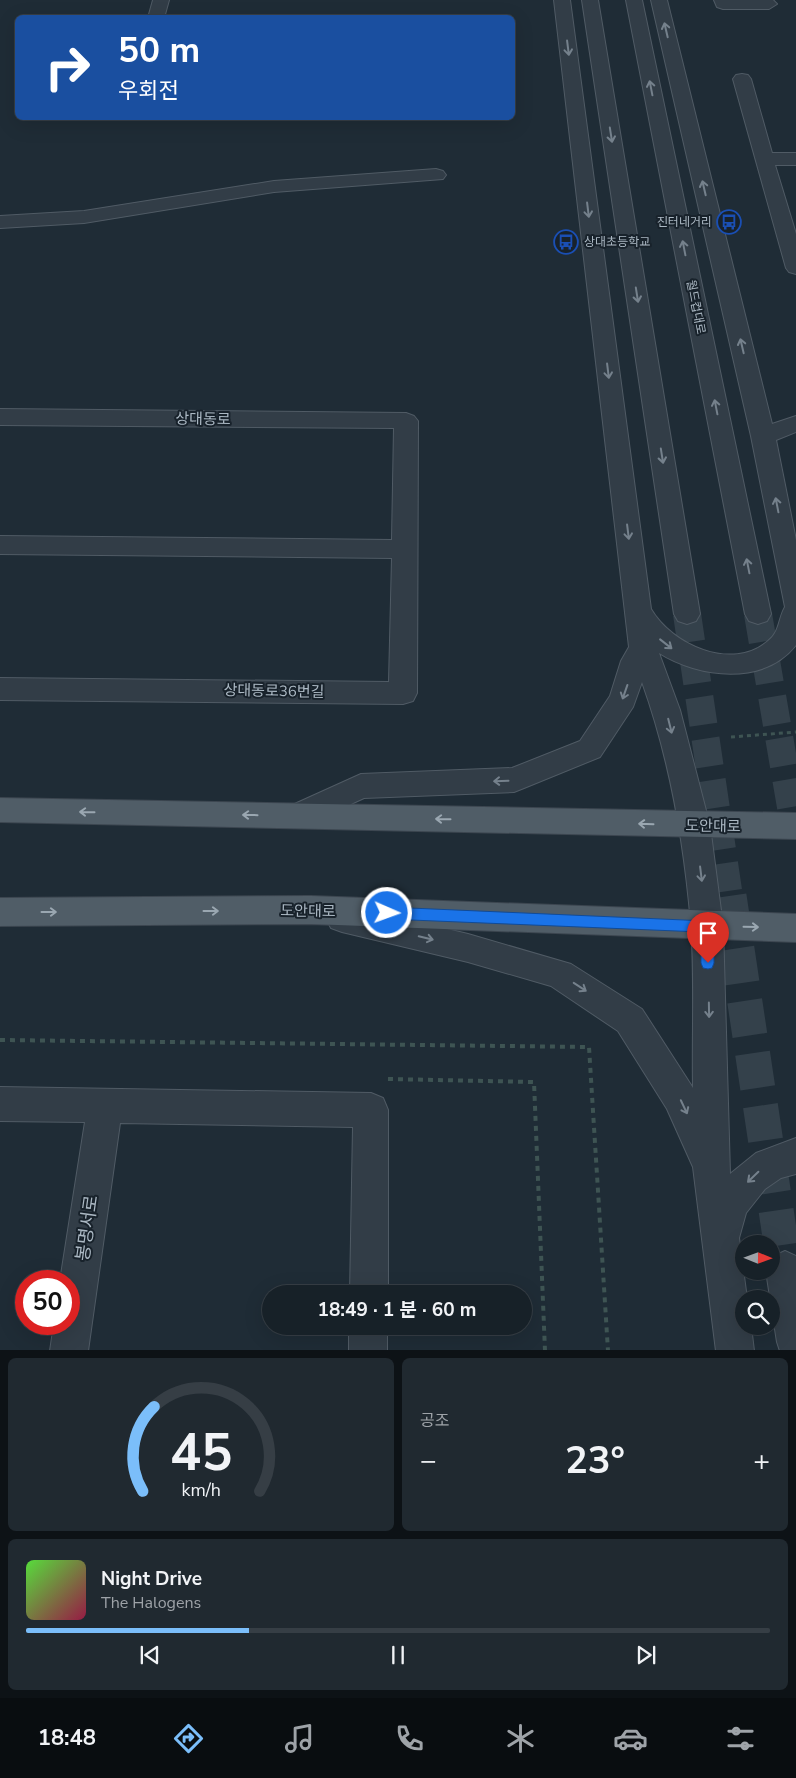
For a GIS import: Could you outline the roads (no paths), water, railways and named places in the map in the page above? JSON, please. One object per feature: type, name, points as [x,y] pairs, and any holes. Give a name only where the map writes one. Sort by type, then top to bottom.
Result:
[{"type":"main road","name":"도안대로","points":[[0,810],[694,826],[796,826]]},
{"type":"main road","name":"도안대로","points":[[0,912],[311,910],[796,928]]},
{"type":"street","points":[[157,15],[161,0]]},
{"type":"street","points":[[562,0],[643,647],[666,710],[694,826],[707,926],[711,1166],[735,1350]]},
{"type":"street","points":[[590,0],[687,614]]},
{"type":"street","name":"월드컵대로","points":[[634,0],[758,614]]},
{"type":"street","points":[[659,0],[763,436],[796,604]]},
{"type":"street","points":[[722,0],[723,4],[769,4]]},
{"type":"street","points":[[742,79],[796,268]]},
{"type":"street","points":[[764,159],[796,159]]},
{"type":"street","points":[[0,222],[57,221],[145,209],[222,194],[334,180],[436,175]]},
{"type":"street","name":"상대동로","points":[[0,417],[406,421]]},
{"type":"street","name":"상대동로36번길","points":[[0,689],[404,693],[406,421]]},
{"type":"street","points":[[763,436],[796,424]]},
{"type":"street","points":[[0,546],[405,549]]},
{"type":"street","points":[[637,606],[654,634],[671,648],[692,658],[725,664],[755,660],[780,646],[788,636],[796,610]]},
{"type":"street","points":[[299,816],[361,786],[514,780],[590,749],[623,699],[635,661],[643,647]]},
{"type":"street","points":[[311,910],[468,948],[560,974],[630,1020],[680,1097],[711,1166]]},
{"type":"street","points":[[0,1104],[371,1110],[368,1285]]},
{"type":"street","name":"봉명서로","points":[[69,1350],[105,1106]]},
{"type":"street","points":[[725,1272],[723,1233],[734,1198],[755,1173],[786,1157],[796,1156]]},
{"type":"street","points":[[786,1270],[796,1342]]},
{"type":"street","points":[[368,1335],[368,1350]]},
{"type":"tunnel","points":[[687,614],[729,897]]},
{"type":"tunnel","points":[[758,614],[796,836]]},
{"type":"tunnel","points":[[729,896],[785,1270]]},
{"type":"place","name":"진터네거리","points":[[729,222]]},
{"type":"place","name":"상대초등학교","points":[[566,242]]}]
